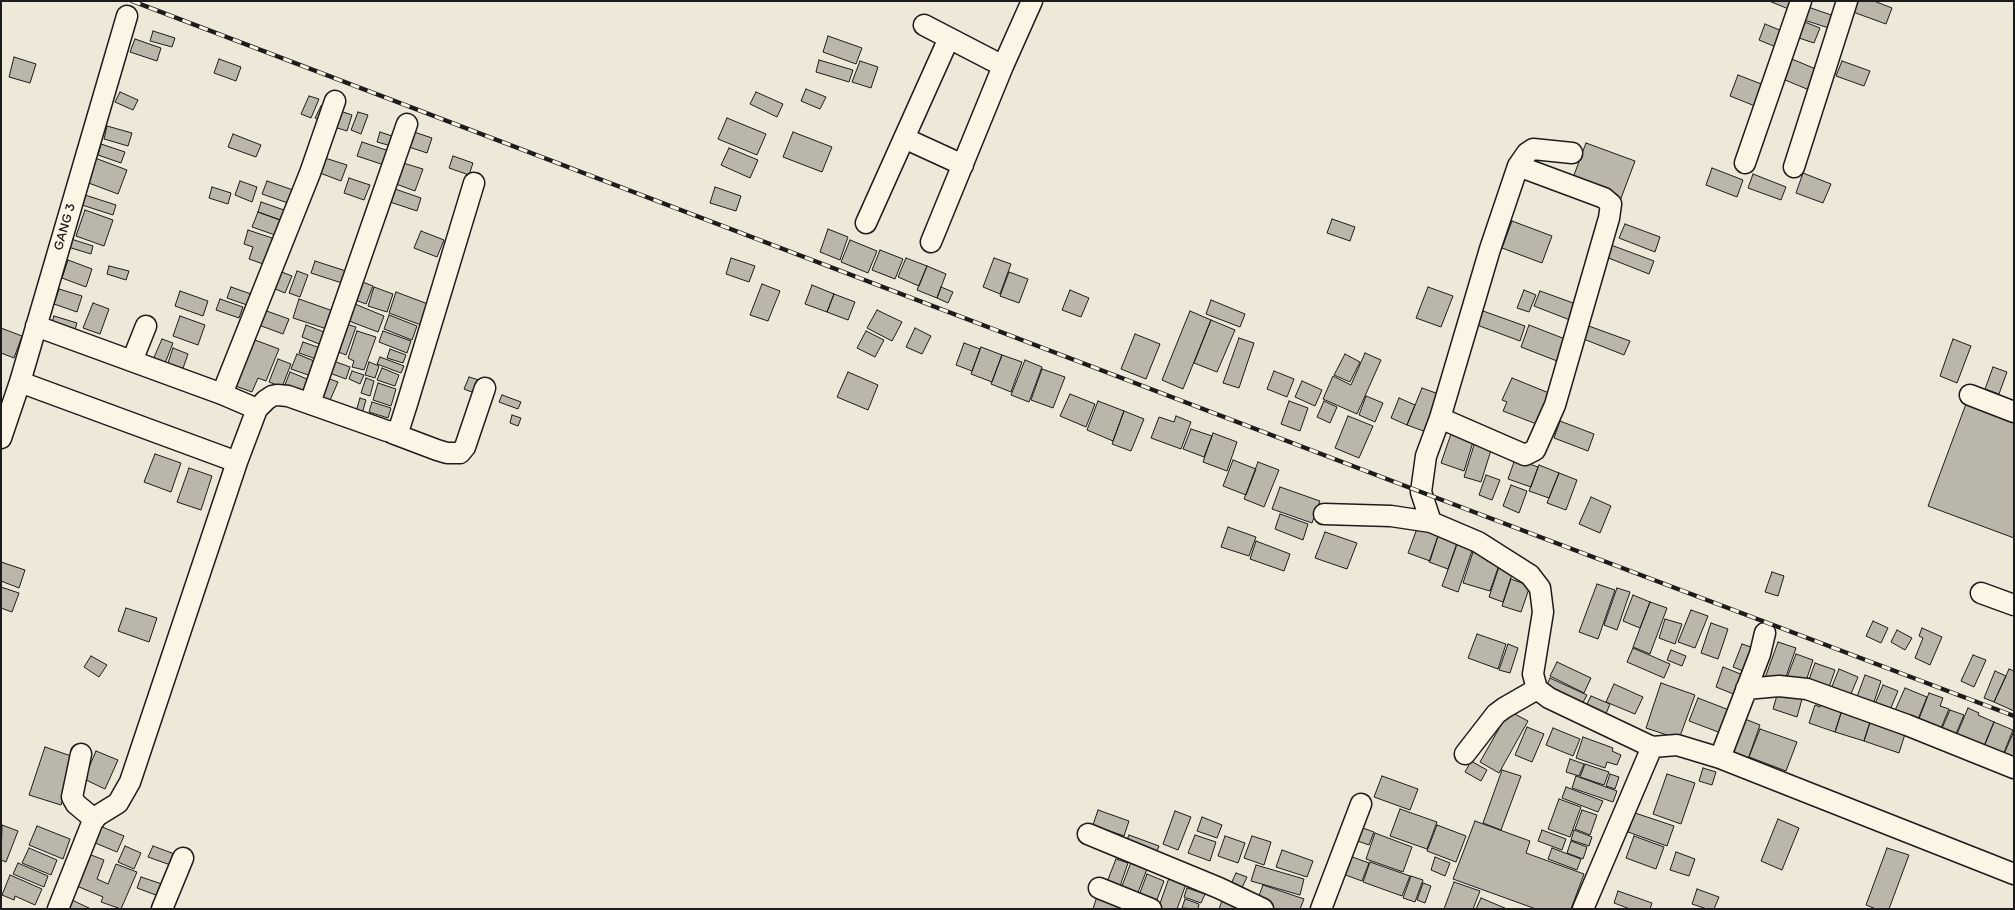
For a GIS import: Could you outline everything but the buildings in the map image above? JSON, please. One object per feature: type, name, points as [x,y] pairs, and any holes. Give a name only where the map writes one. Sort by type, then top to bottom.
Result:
[{"type":"street","points":[[931,242],[1003,66],[1032,1]]},
{"type":"street","points":[[1745,163],[1801,1]]},
{"type":"street","points":[[1794,167],[1847,1]]},
{"type":"street","name":"GANG 3","points":[[1,438],[6,404],[20,382],[127,16]]},
{"type":"street","points":[[924,25],[1003,66]]},
{"type":"street","points":[[866,223],[949,38]]},
{"type":"street","points":[[222,394],[310,173],[335,101]]},
{"type":"street","points":[[310,403],[407,124]]},
{"type":"street","points":[[904,138],[963,165]]},
{"type":"street","points":[[1431,522],[1421,492],[1426,456],[1440,418],[1490,249],[1518,166],[1527,153],[1533,149],[1572,153]]},
{"type":"street","points":[[1440,418],[1525,455],[1535,450],[1555,405],[1609,218],[1611,204],[1604,198],[1518,166]]},
{"type":"street","points":[[392,432],[396,432],[400,426],[474,183]]},
{"type":"street","points":[[36,326],[222,394],[257,409]]},
{"type":"street","points":[[132,361],[146,326]]},
{"type":"street","points":[[20,382],[237,462]]},
{"type":"street","points":[[58,909],[94,819],[118,803],[130,782],[237,462],[257,409],[266,400],[278,395],[310,403],[392,432],[442,452],[460,453],[466,447],[486,388]]},
{"type":"street","points":[[1970,395],[2014,412]]},
{"type":"street","points":[[1324,514],[1391,516],[1431,522],[1478,542],[1530,575],[1540,588],[1543,612],[1533,674],[1537,689],[1550,698],[1652,748],[1677,745],[1720,758],[2014,874]]},
{"type":"street","points":[[1981,593],[2014,605]]},
{"type":"street","points":[[1720,758],[1760,654],[1765,633]]},
{"type":"street","points":[[1746,689],[1779,686],[1807,689],[1907,725],[2014,768]]},
{"type":"street","points":[[1465,754],[1496,714],[1537,689]]},
{"type":"street","points":[[1584,909],[1652,748]]},
{"type":"street","points":[[81,754],[72,797],[76,804],[94,819]]},
{"type":"street","points":[[1321,909],[1361,804]]},
{"type":"street","points":[[1088,834],[1219,888],[1263,909]]},
{"type":"street","points":[[162,909],[183,858]]},
{"type":"street","points":[[1099,888],[1151,909]]},
{"type":"railway","points":[[132,1],[1421,492],[2014,716]]}]
